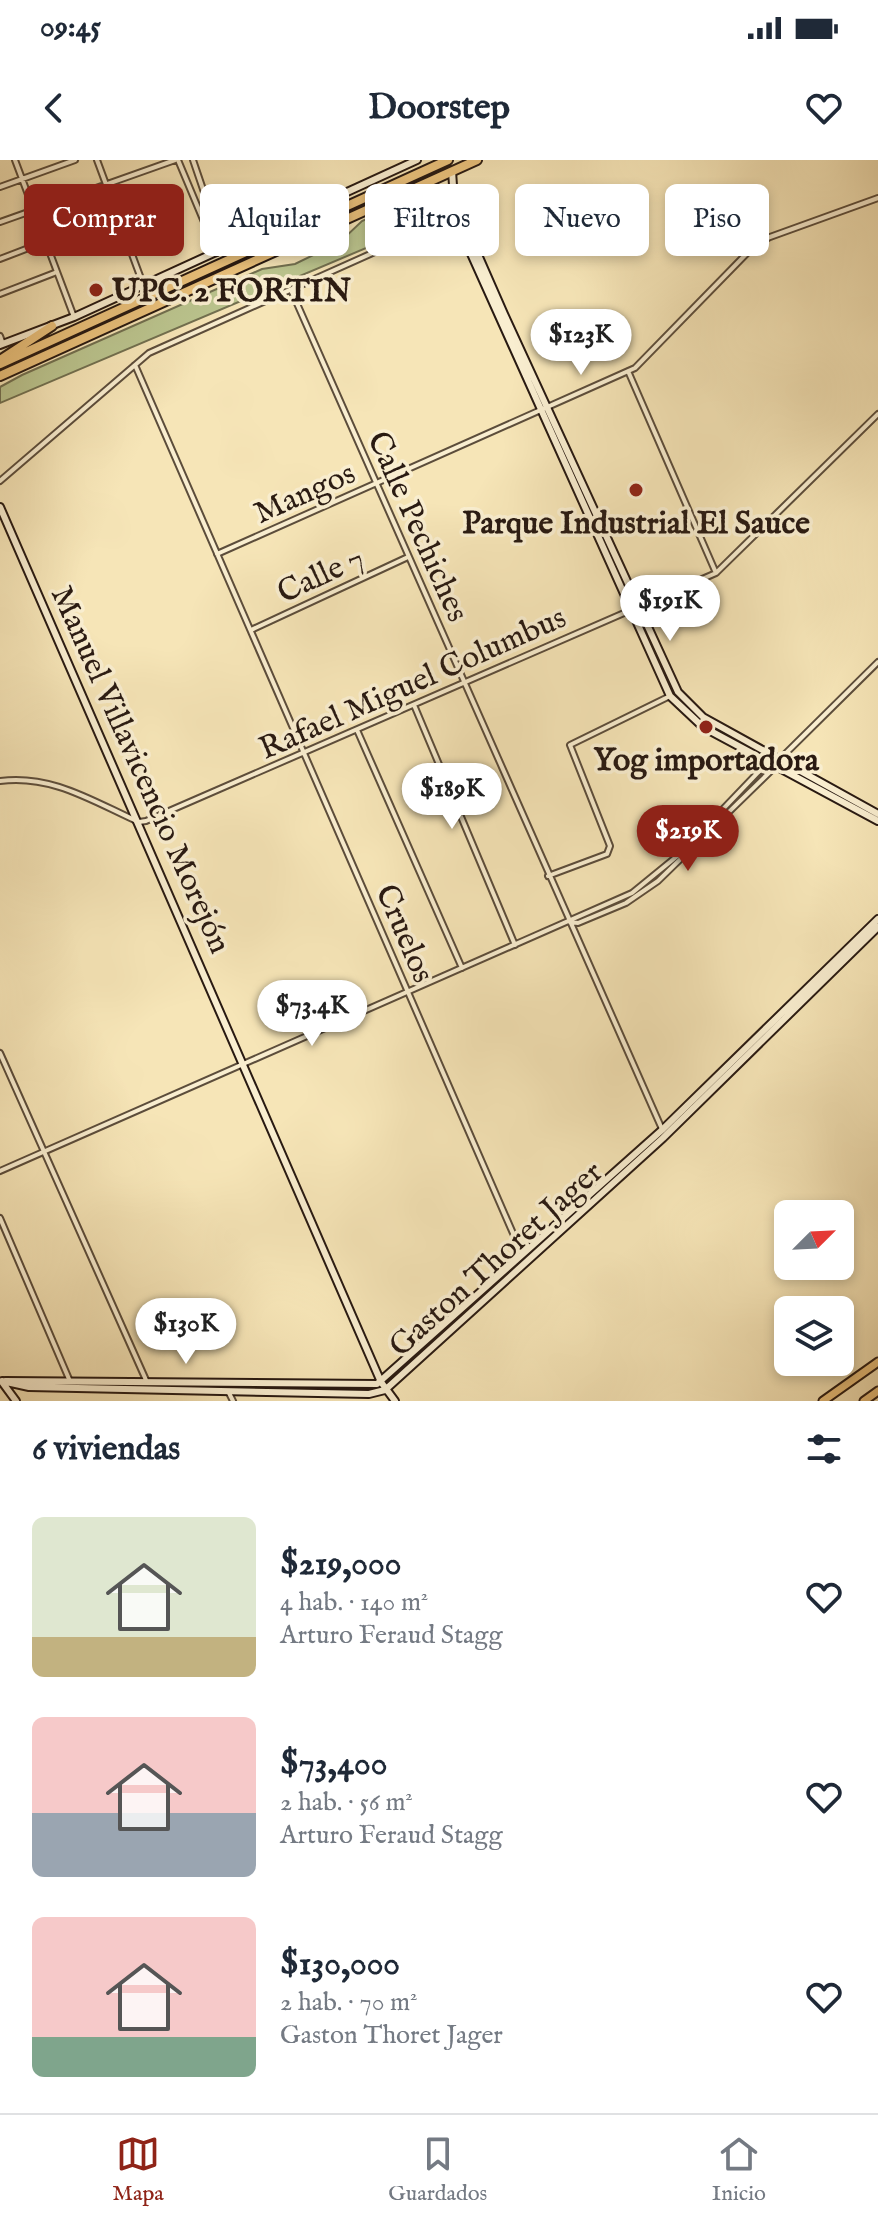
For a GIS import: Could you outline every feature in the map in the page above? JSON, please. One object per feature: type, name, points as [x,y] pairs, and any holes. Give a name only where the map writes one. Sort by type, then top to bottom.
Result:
[{"type":"highway","points":[[0,362],[448,160]]},
{"type":"highway","points":[[426,184],[477,160]]},
{"type":"highway","points":[[0,376],[365,212]]},
{"type":"highway","points":[[0,362],[52,326]]},
{"type":"main road","points":[[823,1401],[878,1362]]},
{"type":"main road","points":[[867,1401],[878,1393]]},
{"type":"street","points":[[15,160],[24,184]]},
{"type":"street","points":[[0,187],[75,160]]},
{"type":"street","points":[[97,160],[106,183],[176,160],[200,209]]},
{"type":"street","points":[[193,160],[200,184]]},
{"type":"street","points":[[349,192],[417,160]]},
{"type":"street","points":[[452,171],[454,200],[629,611],[670,696],[703,727],[878,814]]},
{"type":"street","name":"Mangos","points":[[217,554],[628,371],[657,349],[755,245],[878,198]]},
{"type":"street","points":[[0,222],[24,213]]},
{"type":"street","points":[[0,259],[24,250]]},
{"type":"street","points":[[51,256],[74,317]]},
{"type":"street","points":[[133,256],[144,286]]},
{"type":"street","points":[[1,342],[52,326],[212,256]]},
{"type":"street","points":[[0,481],[149,353],[366,256]]},
{"type":"street","points":[[472,256],[542,410],[678,692],[703,717],[878,821]]},
{"type":"street","points":[[0,294],[57,272]]},
{"type":"street","name":"Calle Pechiches","points":[[291,290],[662,1130]]},
{"type":"street","name":"Cruelos","points":[[135,365],[522,1254]]},
{"type":"street","points":[[628,371],[716,573]]},
{"type":"street","name":"Rafael Miguel Columbus","points":[[139,822],[716,573],[878,414]]},
{"type":"street","name":"Manuel Villavicencio Morejón","points":[[0,507],[381,1382],[395,1401]]},
{"type":"street","name":"Calle 7","points":[[251,630],[408,557]]},
{"type":"street","points":[[0,1171],[632,893],[655,877],[878,662]]},
{"type":"street","points":[[548,876],[607,854],[610,846],[570,745],[670,696]]},
{"type":"street","points":[[414,705],[515,945]]},
{"type":"street","points":[[357,730],[462,968]]},
{"type":"street","points":[[0,781],[16,779],[59,785],[139,822]]},
{"type":"street","name":"Gaston Thoret Jager","points":[[1,1381],[17,1378],[369,1386],[381,1382],[662,1130],[878,919]]},
{"type":"street","name":"Gaston Thoret Jager","points":[[1,1381],[29,1387],[369,1394],[385,1390],[670,1132],[878,927]]},
{"type":"street","points":[[0,1053],[146,1380]]},
{"type":"street","points":[[0,1218],[69,1379]]},
{"type":"street","points":[[1,1381],[16,1401]]},
{"type":"street","points":[[228,1391],[233,1401]]},
{"type":"green space","points":[[365,220],[365,248],[349,255],[349,233]]},
{"type":"green space","points":[[311,256],[347,256],[0,403],[0,387],[22,375],[262,269],[295,264]]},
{"type":"place","name":"UPC. 2 FORTIN","points":[[96,290]]},
{"type":"place","name":"Parque Industrial El Sauce","points":[[636,490]]},
{"type":"place","name":"Yog importadora","points":[[706,727]]}]
